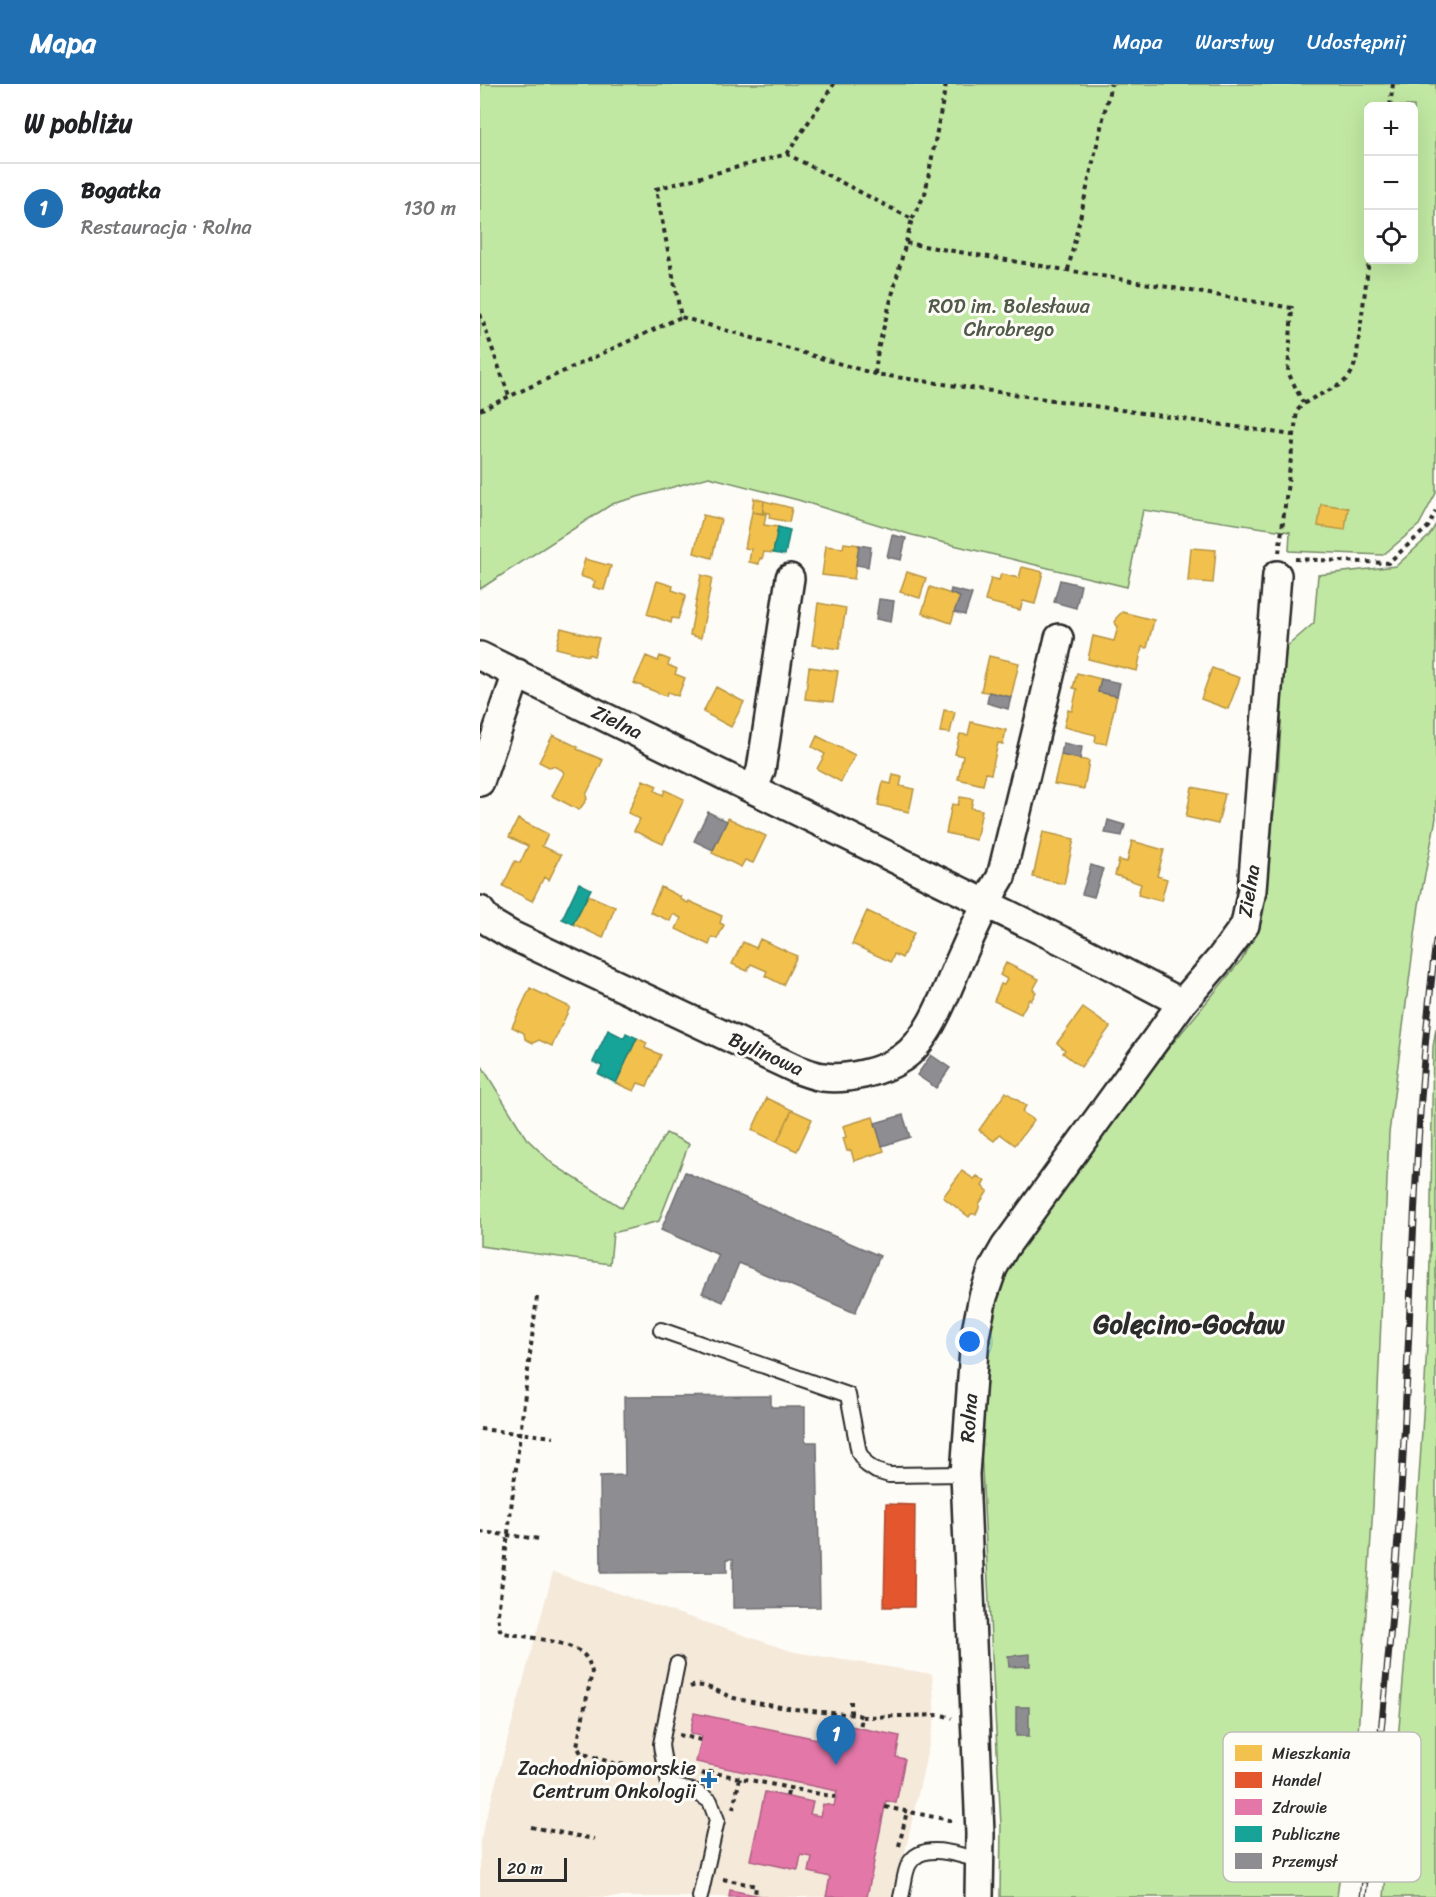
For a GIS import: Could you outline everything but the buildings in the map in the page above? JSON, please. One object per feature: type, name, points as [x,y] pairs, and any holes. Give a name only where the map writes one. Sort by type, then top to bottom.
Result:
[{"type":"street","name":"Zielna","points":[[480,656],[754,788],[1079,949],[1182,1003],[1220,959],[1245,925],[1252,890],[1283,567]]},
{"type":"street","points":[[754,788],[761,770],[790,578]]},
{"type":"street","points":[[986,903],[1001,877],[1059,638]]},
{"type":"street","points":[[480,782],[517,673]]},
{"type":"street","name":"Bylinowa","points":[[480,910],[489,922],[511,935],[796,1069],[822,1077],[856,1076],[881,1070],[904,1058],[920,1041],[939,1007],[986,903]]},
{"type":"street","name":"Rolna","points":[[979,1897],[980,1860],[965,1474],[975,1336],[983,1297],[993,1268],[1005,1247],[1182,1003]]},
{"type":"lane","points":[[661,1330],[848,1395],[859,1453],[867,1465],[876,1472],[889,1476],[965,1474]]},
{"type":"lane","points":[[677,1664],[661,1744],[662,1756],[672,1765],[669,1785],[696,1792],[710,1802],[717,1820],[700,1897]]},
{"type":"lane","points":[[901,1897],[909,1865],[917,1856],[932,1850],[980,1860]]},
{"type":"path","points":[[681,317],[656,189],[787,154],[834,84]]},
{"type":"path","points":[[875,374],[878,349],[912,219],[925,194],[946,84]]},
{"type":"path","points":[[1068,270],[1111,84]]},
{"type":"path","points":[[1391,102],[1393,84]]},
{"type":"path","points":[[787,154],[912,219]]},
{"type":"path","points":[[906,243],[1292,308],[1288,372],[1303,403]]},
{"type":"path","points":[[1281,530],[1297,411],[1303,403],[1340,384],[1350,375],[1356,361],[1369,264]]},
{"type":"path","points":[[480,314],[509,396]]},
{"type":"path","points":[[480,410],[681,317],[875,374],[1292,435]]},
{"type":"path","points":[[1283,567],[1388,563],[1428,527],[1436,511]]},
{"type":"path","points":[[537,1297],[498,1614],[500,1630],[574,1648],[590,1663],[592,1672],[577,1746],[581,1753],[613,1763],[656,1769],[672,1765],[703,1778],[705,1771],[836,1797]]},
{"type":"path","points":[[480,1429],[554,1437]]},
{"type":"path","points":[[480,1532],[541,1539]]},
{"type":"path","points":[[686,1690],[698,1684],[729,1696],[805,1710],[862,1717],[942,1715],[958,1721]]},
{"type":"path","points":[[850,1714],[851,1701]]},
{"type":"path","points":[[860,1728],[862,1717]]},
{"type":"path","points":[[672,1765],[677,1725]]},
{"type":"path","points":[[675,1734],[701,1740]]},
{"type":"path","points":[[787,1796],[789,1788]]},
{"type":"path","points":[[885,1807],[957,1822]]},
{"type":"path","points":[[531,1827],[594,1839]]},
{"type":"path","points":[[718,1878],[756,1886],[755,1895]]},
{"type":"shaded area","name":"Zachodniopomorskie Centrum Onkologii","points":[[553,1572],[794,1652],[932,1674],[935,1718],[895,1897],[480,1897],[480,1841]]},
{"type":"green space","name":"ROD im. Bolesława Chrobrego","points":[[480,84],[1436,84],[1436,493],[1419,525],[1383,555],[1289,551],[1290,532],[1143,510],[1127,587],[912,535],[798,500],[709,477],[612,504],[480,589]]},
{"type":"green space","points":[[1436,524],[1436,818],[1419,905],[1389,1133],[1373,1506],[1358,1732],[1223,1732],[1223,1882],[1339,1882],[1337,1897],[1000,1897],[1001,1826],[981,1450],[985,1372],[993,1308],[1011,1264],[1059,1189],[1168,1049],[1242,959],[1261,922],[1278,777],[1285,648],[1314,623],[1318,575],[1396,566],[1429,536]]},
{"type":"green space","points":[[1436,1028],[1436,1897],[1384,1897],[1385,1882],[1421,1882],[1421,1732],[1398,1732],[1420,1467],[1428,1323],[1433,1047]]},
{"type":"green space","points":[[480,1063],[526,1138],[554,1165],[622,1208],[666,1133],[689,1144],[659,1221],[613,1233],[610,1264],[480,1246]]},
{"type":"railway","points":[[1381,1732],[1402,1475],[1418,1141],[1436,941]]},
{"type":"railway","points":[[1363,1897],[1365,1882]]},
{"type":"place","name":"Bogatka","points":[[836,1765]]},
{"type":"place","name":"Zachodniopomorskie Centrum Onkologii","points":[[709,1780]]},
{"type":"district","name":"Golęcino-Gocław","points":[[1189,1324]]}]
